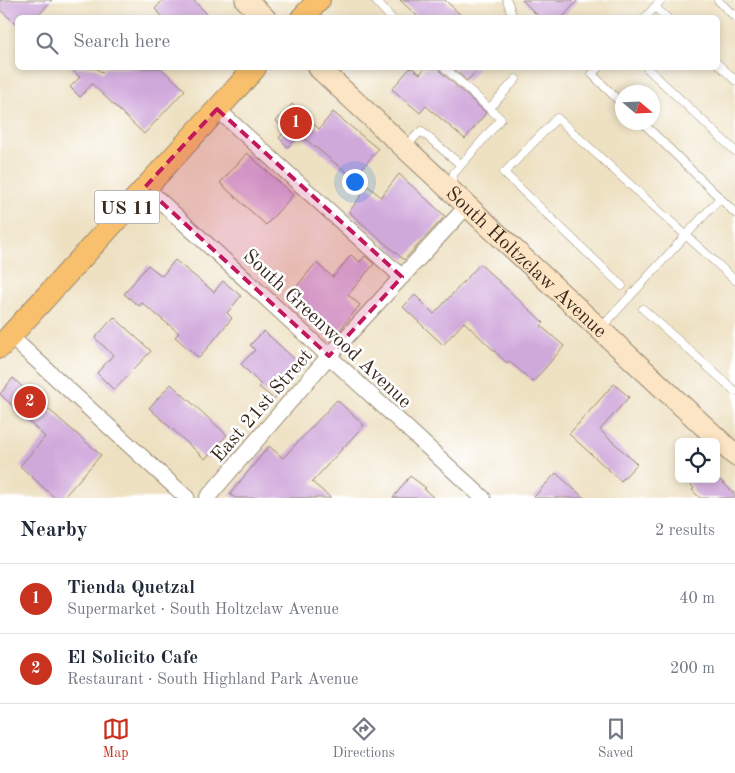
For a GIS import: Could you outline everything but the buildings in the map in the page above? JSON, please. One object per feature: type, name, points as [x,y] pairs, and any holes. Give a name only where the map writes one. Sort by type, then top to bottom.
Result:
[{"type":"main road","points":[[246,0],[262,15]]},
{"type":"main road","points":[[305,15],[319,0]]},
{"type":"main road","name":"US 11","points":[[5,342],[253,70]]},
{"type":"main road","name":"South Holtzclaw Avenue","points":[[321,70],[735,454]]},
{"type":"street","points":[[218,109],[402,277]]},
{"type":"street","name":"South Greenwood Avenue","points":[[146,187],[483,498]]},
{"type":"street","name":"East 21st Street","points":[[207,498],[329,356],[467,206]]},
{"type":"street","points":[[5,342],[188,498]]},
{"type":"lane","points":[[375,0],[388,15]]},
{"type":"lane","points":[[507,0],[512,15]]},
{"type":"lane","points":[[648,15],[661,0]]},
{"type":"lane","points":[[718,0],[735,17]]},
{"type":"lane","points":[[655,7],[664,15]]},
{"type":"lane","points":[[720,66],[735,80]]},
{"type":"lane","points":[[447,70],[501,119],[454,172],[449,189]]},
{"type":"lane","points":[[596,70],[592,74],[615,97]]},
{"type":"lane","points":[[649,70],[735,151]]},
{"type":"lane","points":[[490,108],[516,79]]},
{"type":"lane","points":[[622,286],[504,173],[557,118],[735,280]]},
{"type":"lane","points":[[650,130],[735,214]]},
{"type":"lane","points":[[404,147],[421,131],[461,165]]},
{"type":"lane","points":[[600,329],[720,198]]},
{"type":"lane","points":[[644,309],[735,391]]},
{"type":"highlighted area","points":[[217,109],[402,277],[329,356],[145,187]]},
{"type":"place","name":"Tienda Quetzal","points":[[296,123]]},
{"type":"place","name":"El Solicito Cafe","points":[[30,402]]}]
